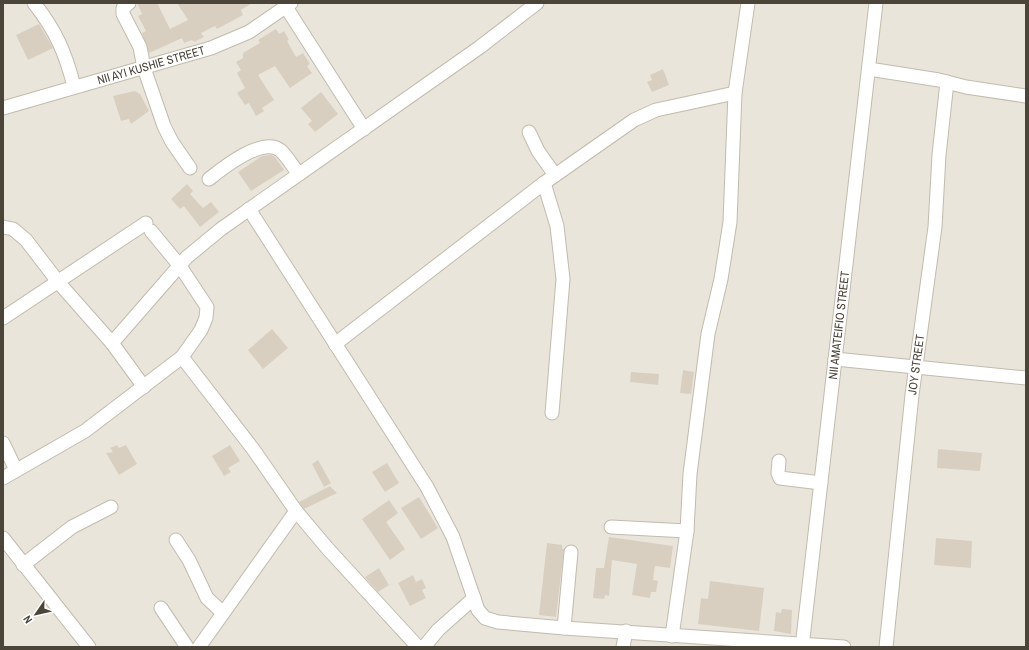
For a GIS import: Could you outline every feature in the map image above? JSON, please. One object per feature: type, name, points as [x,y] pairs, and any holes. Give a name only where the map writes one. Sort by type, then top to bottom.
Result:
[{"type":"street","points":[[34,3],[55,31],[66,58],[74,86]]},
{"type":"street","points":[[129,3],[123,8],[123,14],[140,47],[144,68],[164,126],[172,142],[190,168]]},
{"type":"street","points":[[112,343],[187,257],[221,229],[480,47],[538,3]]},
{"type":"street","points":[[672,636],[686,531],[690,474],[708,334],[721,279],[730,222],[734,93],[748,3]]},
{"type":"street","name":"NII AMATEIFIO STREET","points":[[802,645],[876,3]]},
{"type":"street","points":[[288,5],[364,129]]},
{"type":"street","name":"NII AYI KUSHIE STREET","points":[[3,108],[74,86],[144,68],[211,48],[249,32],[288,5]]},
{"type":"street","points":[[869,69],[947,82],[966,87],[1026,96]]},
{"type":"street","name":"JOY STREET","points":[[886,647],[916,367],[935,227],[939,155],[947,82]]},
{"type":"street","points":[[334,344],[544,183],[634,120],[650,112],[734,93]]},
{"type":"street","points":[[529,132],[538,151],[555,175]]},
{"type":"street","points":[[209,179],[234,159],[268,146],[279,150],[299,174]]},
{"type":"street","points":[[544,183],[557,226],[563,279],[552,413]]},
{"type":"street","points":[[249,209],[334,344],[428,487],[453,537],[478,610],[485,618],[498,622],[564,628],[626,631],[672,636],[844,647]]},
{"type":"street","points":[[3,226],[13,229],[26,240],[59,282],[112,343],[144,387]]},
{"type":"street","points":[[3,318],[148,227],[180,266],[206,307],[206,318],[201,330],[182,357],[85,431],[3,478]]},
{"type":"street","points":[[182,357],[253,449],[296,511],[328,549],[418,647]]},
{"type":"street","points":[[835,359],[1026,378]]},
{"type":"street","points":[[3,443],[16,470]]},
{"type":"street","points":[[779,461],[778,472],[780,478],[821,484]]},
{"type":"street","points":[[23,565],[72,527],[111,507]]},
{"type":"street","points":[[199,647],[296,511]]},
{"type":"street","points":[[610,527],[686,531]]},
{"type":"street","points":[[3,538],[89,647]]},
{"type":"street","points":[[176,540],[189,560],[207,598],[223,613]]},
{"type":"street","points":[[564,628],[571,552]]},
{"type":"street","points":[[424,647],[438,630],[474,598]]},
{"type":"street","points":[[161,608],[187,647]]},
{"type":"street","points":[[623,647],[626,631]]},
{"type":"shaded area","points":[[3,3],[1026,3],[1026,647],[3,647]]},
{"type":"building","points":[[137,3],[157,3],[170,29],[188,20],[177,3],[252,3],[241,10],[243,15],[217,29],[215,26],[201,33],[204,37],[194,42],[192,40],[184,43],[182,38],[149,53],[142,33],[146,31],[138,16],[142,14]]},
{"type":"building","points":[[39,24],[53,48],[28,60],[16,35]]},
{"type":"building","points":[[276,29],[279,34],[284,31],[289,40],[287,41],[296,57],[303,53],[310,64],[307,66],[312,73],[290,88],[275,66],[258,75],[274,100],[262,108],[264,111],[256,116],[249,103],[245,105],[237,93],[245,88],[237,73],[241,70],[236,62],[243,58],[243,53],[260,43],[258,40]]},
{"type":"building","points":[[663,69],[669,85],[652,92],[647,82],[652,80],[650,75]]},
{"type":"building","points":[[135,91],[140,94],[149,111],[131,124],[129,119],[121,121],[113,96]]},
{"type":"building","points":[[321,92],[338,114],[315,132],[308,124],[312,121],[301,108]]},
{"type":"building","points":[[271,155],[275,157],[284,170],[251,191],[238,172],[262,156]]},
{"type":"building","points":[[187,184],[193,191],[190,194],[203,208],[211,202],[219,212],[200,227],[184,206],[180,209],[171,199]]},
{"type":"building","points":[[272,329],[288,348],[263,369],[248,350]]},
{"type":"building","points":[[683,370],[694,372],[691,394],[680,393]]},
{"type":"building","points":[[631,372],[659,374],[658,385],[630,382]]},
{"type":"building","points":[[117,445],[119,448],[126,445],[137,464],[119,475],[106,453],[113,452],[110,448]]},
{"type":"building","points":[[230,445],[240,461],[228,468],[231,472],[224,476],[212,456]]},
{"type":"building","points":[[938,449],[982,453],[980,471],[937,468]]},
{"type":"building","points":[[318,460],[331,483],[324,487],[312,464]]},
{"type":"building","points":[[387,463],[399,483],[385,492],[372,472]]},
{"type":"building","points":[[330,486],[337,493],[304,509],[299,502]]},
{"type":"building","points":[[419,497],[438,528],[421,539],[401,508]]},
{"type":"building","points":[[389,500],[398,513],[386,522],[405,549],[390,560],[362,519]]},
{"type":"building","points":[[609,537],[673,546],[670,568],[655,566],[653,580],[658,581],[656,592],[651,592],[650,598],[632,595],[637,564],[612,560],[609,596],[605,595],[604,599],[593,598],[596,568],[604,568]]},
{"type":"building","points":[[936,538],[972,541],[971,568],[934,565]]},
{"type":"building","points":[[547,543],[562,545],[562,549],[564,549],[556,617],[539,615]]},
{"type":"building","points":[[379,568],[389,585],[378,592],[365,577]]},
{"type":"building","points":[[413,575],[416,582],[422,579],[426,588],[422,590],[426,598],[410,606],[398,583]]},
{"type":"building","points":[[710,581],[764,588],[759,631],[698,624],[701,598],[708,599]]},
{"type":"building","points":[[782,609],[792,610],[791,634],[774,631],[776,612],[781,613]]}]
